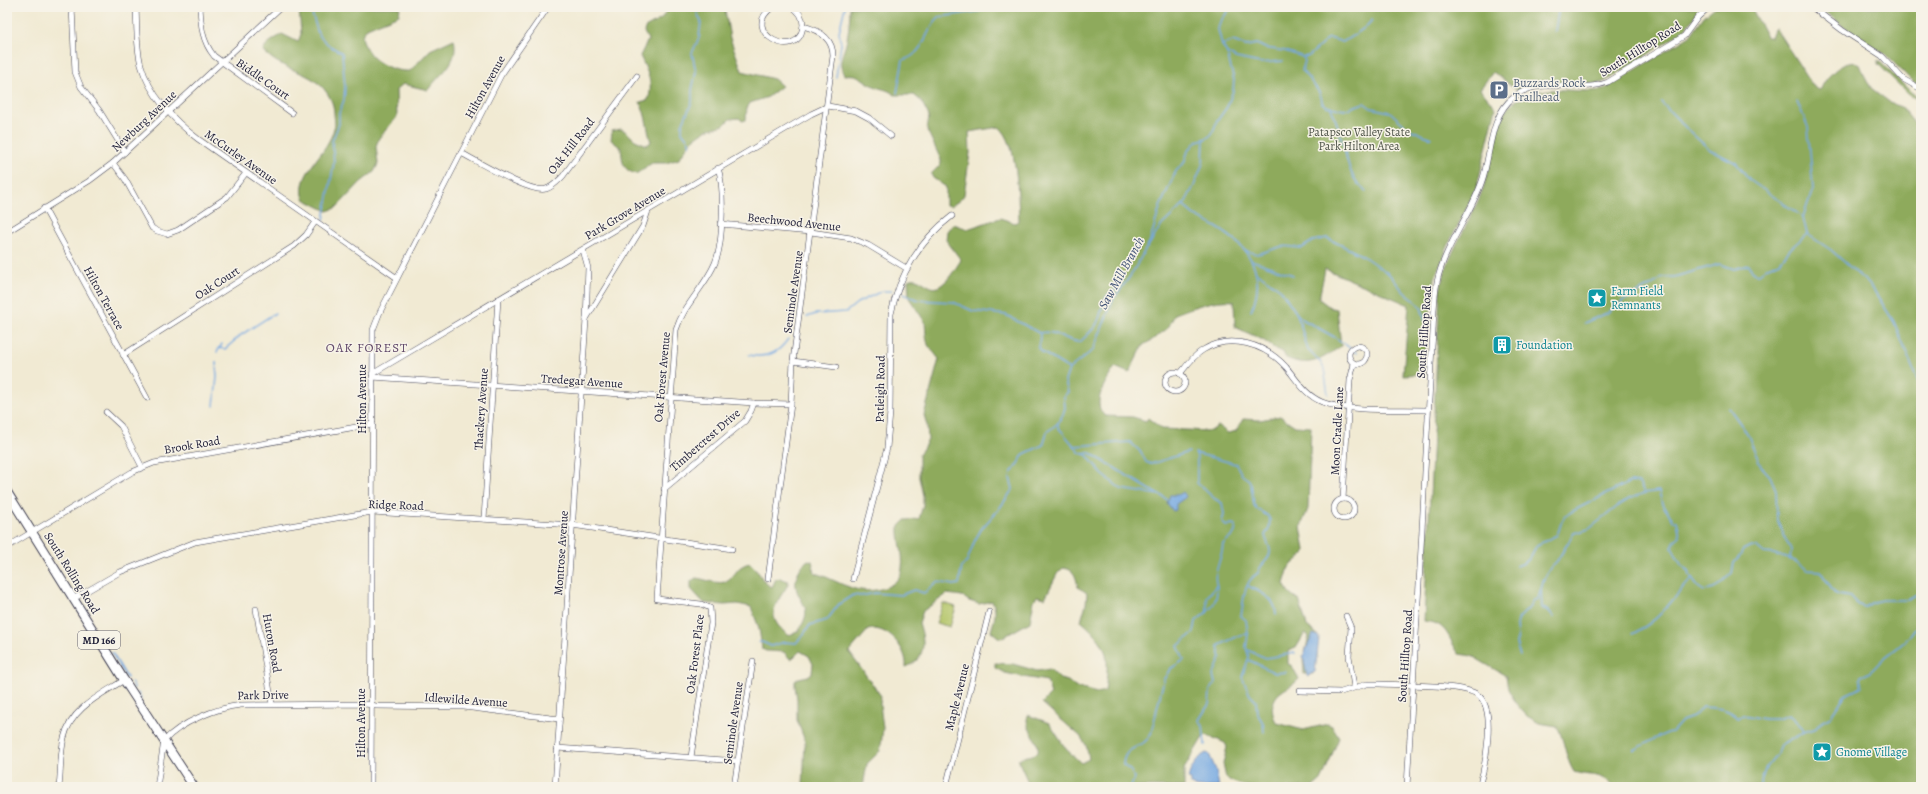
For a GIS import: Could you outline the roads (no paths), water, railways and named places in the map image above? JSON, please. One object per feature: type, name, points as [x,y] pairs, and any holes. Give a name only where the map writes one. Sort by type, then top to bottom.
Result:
[{"type":"main road","name":"South Rolling Road","points":[[7,492],[124,680],[194,787]]},
{"type":"street","points":[[72,7],[75,72],[77,80],[99,110],[125,152]]},
{"type":"street","name":"McCurley Avenue","points":[[136,7],[141,65],[151,88],[169,111],[190,133],[397,278]]},
{"type":"street","name":"Biddle Court","points":[[200,7],[202,32],[209,50],[221,62],[292,113]]},
{"type":"street","name":"Newburg Avenue","points":[[7,232],[89,181],[113,163],[276,9],[281,7]]},
{"type":"street","name":"Hilton Avenue","points":[[371,787],[373,330],[397,278],[501,75],[548,7]]},
{"type":"street","points":[[773,7],[765,15],[763,24],[765,34],[772,41],[782,44],[792,42],[799,35],[802,26],[801,16],[792,7]]},
{"type":"street","name":"South Hilltop Road","points":[[1407,787],[1428,410],[1437,282],[1448,251],[1478,192],[1496,121],[1506,104],[1522,92],[1541,86],[1560,85],[1587,88],[1597,87],[1608,82],[1684,36],[1698,17],[1709,7]]},
{"type":"street","points":[[1812,7],[1842,30],[1882,56],[1903,79],[1921,89]]},
{"type":"street","name":"Seminole Avenue","points":[[768,579],[791,404],[794,361],[828,106],[833,56],[832,48],[824,35],[812,28],[802,26]]},
{"type":"street","name":"Oak Hill Road","points":[[461,153],[527,187],[546,190],[552,187],[563,176],[636,76]]},
{"type":"street","points":[[828,106],[863,114],[891,136]]},
{"type":"street","name":"Park Grove Avenue","points":[[372,376],[718,168],[811,114],[828,106]]},
{"type":"street","points":[[113,163],[125,179],[152,228],[167,234],[178,230],[227,197],[246,173]]},
{"type":"street","name":"Oak Forest Avenue","points":[[657,599],[670,397],[676,330],[683,312],[715,264],[719,247],[723,191],[718,168]]},
{"type":"street","name":"Hilton Terrace","points":[[44,208],[147,398]]},
{"type":"street","name":"Montrose Avenue","points":[[586,320],[643,226],[648,211]]},
{"type":"street","name":"Patleigh Road","points":[[853,578],[887,448],[890,412],[891,314],[898,286],[906,268],[925,243],[952,216]]},
{"type":"street","name":"Oak Court","points":[[123,355],[294,246],[306,235],[315,222]]},
{"type":"street","name":"Beechwood Avenue","points":[[720,224],[811,232],[856,240],[868,245],[906,268]]},
{"type":"street","name":"Montrose Avenue","points":[[555,787],[586,320],[588,268],[583,250]]},
{"type":"street","name":"Thackery Avenue","points":[[484,519],[498,299]]},
{"type":"street","points":[[1180,374],[1191,360],[1203,350],[1214,344],[1226,342],[1251,344],[1265,350],[1276,358],[1285,366],[1304,390],[1313,397],[1333,406],[1348,408],[1428,410]]},
{"type":"street","points":[[794,361],[836,367]]},
{"type":"street","name":"Moon Cradle Lane","points":[[1344,499],[1350,380],[1354,364]]},
{"type":"street","name":"Tredegar Avenue","points":[[372,376],[754,403],[791,404]]},
{"type":"street","name":"Timbercrest Drive","points":[[664,489],[745,421],[754,403]]},
{"type":"street","points":[[106,412],[121,426],[142,467]]},
{"type":"street","name":"Brook Road","points":[[7,547],[142,467],[169,459],[373,424]]},
{"type":"street","name":"Ridge Road","points":[[73,599],[120,572],[195,542],[372,512],[572,525],[732,549]]},
{"type":"street","name":"Oak Forest Place","points":[[657,599],[701,604],[710,608],[712,611],[691,757]]},
{"type":"street","name":"Huron Road","points":[[256,609],[272,704]]},
{"type":"street","name":"Maple Avenue","points":[[946,787],[989,612]]},
{"type":"street","points":[[1346,616],[1351,628],[1349,656],[1354,687]]},
{"type":"street","name":"Seminole Avenue","points":[[734,787],[753,661]]},
{"type":"street","points":[[59,787],[64,738],[72,719],[87,704],[124,680]]},
{"type":"street","points":[[1300,691],[1341,692],[1354,687],[1379,684],[1465,689],[1479,696],[1484,702],[1488,717],[1488,737],[1479,787]]},
{"type":"street","name":"Park Drive","points":[[164,741],[168,736],[196,719],[228,706],[272,704],[371,705]]},
{"type":"street","name":"Idlewilde Avenue","points":[[371,705],[464,707],[559,719]]},
{"type":"street","points":[[157,787],[164,741]]},
{"type":"street","points":[[557,748],[738,761]]},
{"type":"water","points":[[1182,492],[1186,497],[1176,504],[1176,510],[1173,511],[1167,503],[1170,495],[1178,495]]},
{"type":"water","points":[[1313,634],[1319,638],[1315,672],[1307,676],[1303,656]]},
{"type":"water","points":[[1206,753],[1209,754],[1216,770],[1219,787],[1198,787],[1191,785],[1191,780],[1188,779],[1194,764]]},
{"type":"waterway","points":[[310,7],[319,36],[330,46],[342,53],[345,87],[344,100],[339,113],[339,124],[332,141],[334,162],[324,220]]},
{"type":"waterway","points":[[690,146],[689,141],[682,132],[682,125],[692,102],[692,90],[696,72],[692,53],[699,38],[701,21],[697,13],[699,7]]},
{"type":"waterway","points":[[836,77],[841,44],[839,32],[845,7]]},
{"type":"waterway","points":[[897,93],[903,60],[911,57],[920,48],[935,21],[939,17],[981,11],[988,7]]},
{"type":"waterway","name":"Saw Mill Branch","points":[[759,642],[771,646],[785,642],[796,643],[810,625],[827,620],[839,604],[853,595],[861,596],[875,593],[901,595],[914,590],[924,593],[938,582],[954,585],[959,584],[962,566],[967,561],[975,540],[982,528],[999,509],[1013,489],[1010,478],[1011,472],[1024,454],[1043,445],[1047,432],[1058,423],[1063,414],[1065,408],[1064,396],[1068,392],[1065,381],[1069,369],[1093,350],[1114,298],[1131,275],[1150,241],[1160,207],[1176,171],[1184,163],[1188,151],[1194,144],[1212,134],[1217,121],[1227,107],[1233,91],[1234,80],[1227,53],[1222,45],[1218,29],[1220,22],[1231,7]]},
{"type":"waterway","points":[[1555,31],[1559,7]]},
{"type":"waterway","points":[[1222,45],[1233,41],[1246,46],[1257,44],[1265,48],[1285,51],[1303,57],[1309,56],[1329,38],[1343,42],[1362,30],[1372,20]]},
{"type":"waterway","points":[[1227,53],[1236,58],[1260,63],[1283,61]]},
{"type":"waterway","points":[[1303,57],[1305,61],[1302,71],[1318,91],[1322,99],[1322,103],[1327,106],[1344,110],[1364,103],[1371,108],[1390,112],[1409,129],[1431,138]]},
{"type":"waterway","points":[[1797,101],[1808,127],[1813,189],[1803,217]]},
{"type":"waterway","points":[[1661,102],[1709,149],[1736,163],[1751,181],[1803,217],[1807,234],[1831,250],[1871,286],[1894,322],[1921,389]]},
{"type":"waterway","points":[[1331,107],[1349,167],[1355,180],[1366,191]]},
{"type":"waterway","points":[[1147,248],[1160,227],[1185,203],[1194,186],[1203,163],[1204,139]]},
{"type":"waterway","points":[[1183,204],[1190,212],[1216,227],[1246,252],[1256,273],[1256,297],[1251,311]]},
{"type":"waterway","points":[[1584,323],[1607,313],[1621,302],[1652,285],[1662,277],[1674,277],[1720,264],[1734,269],[1749,265],[1753,273],[1759,274],[1768,267],[1780,262],[1791,248],[1807,234]]},
{"type":"waterway","points":[[1246,251],[1258,254],[1283,246],[1302,248],[1313,241],[1327,238],[1363,256],[1389,274],[1404,292],[1421,307],[1426,324]]},
{"type":"waterway","points":[[1251,260],[1293,275]]},
{"type":"waterway","points":[[1255,271],[1281,290],[1302,319],[1336,338],[1357,353]]},
{"type":"waterway","points":[[903,294],[918,300],[953,302],[973,311],[1006,315],[1039,333],[1045,332],[1056,334],[1069,340],[1080,342],[1099,320],[1104,303],[1109,293],[1114,290],[1121,289]]},
{"type":"waterway","points":[[807,317],[816,314],[846,312],[857,303],[882,291],[892,291]]},
{"type":"waterway","points":[[218,348],[225,349],[241,335],[275,313]]},
{"type":"waterway","points":[[1297,314],[1308,350],[1321,363],[1324,369],[1328,394]]},
{"type":"waterway","points":[[1040,333],[1039,348],[1042,352],[1069,369]]},
{"type":"waterway","points":[[749,355],[761,356],[771,354],[780,348],[788,339]]},
{"type":"waterway","points":[[217,352],[222,344]]},
{"type":"waterway","points":[[214,406],[217,377],[216,362]]},
{"type":"waterway","points":[[1921,390],[1917,407],[1921,421]]},
{"type":"waterway","points":[[1729,408],[1747,433],[1761,466],[1770,476],[1776,490],[1777,520],[1791,550],[1790,560]]},
{"type":"waterway","points":[[1058,423],[1058,427],[1080,453],[1087,455],[1102,474],[1121,489],[1160,495]]},
{"type":"waterway","points":[[1074,446],[1130,442],[1141,452],[1146,462],[1151,464],[1189,452]]},
{"type":"waterway","points":[[1084,453],[1090,453],[1157,494]]},
{"type":"waterway","points":[[1131,787],[1134,778],[1131,771],[1123,765],[1124,758],[1130,750],[1143,743],[1151,734],[1164,679],[1170,669],[1184,660],[1178,646],[1194,632],[1196,621],[1214,604],[1217,595],[1215,576],[1223,544],[1235,532],[1235,525],[1232,524],[1226,526],[1222,522],[1224,514],[1222,503],[1215,499],[1197,483],[1197,457],[1195,453],[1236,464],[1242,475],[1249,480],[1251,484],[1254,505],[1257,509],[1268,516],[1270,520],[1269,529],[1265,535],[1270,554],[1258,573],[1249,581],[1245,592],[1241,616],[1246,620],[1248,634],[1246,647],[1249,657],[1242,677],[1250,695],[1256,701],[1257,713],[1263,723],[1264,732]]},
{"type":"waterway","points":[[1516,566],[1525,563],[1537,545],[1557,535],[1563,520],[1571,512],[1630,482],[1639,483],[1644,492]]},
{"type":"waterway","points":[[1520,656],[1516,643],[1518,636],[1517,624],[1519,618],[1529,608],[1533,600],[1538,599],[1544,579],[1574,533],[1589,529],[1618,506],[1629,499],[1644,493],[1659,491],[1662,504],[1674,521],[1677,521],[1680,536],[1675,540],[1672,548],[1682,566],[1689,571],[1690,576],[1698,587],[1704,591],[1714,589],[1732,573],[1734,563],[1743,550],[1751,546],[1757,547],[1764,553],[1774,554],[1795,561],[1808,570],[1820,571],[1835,593],[1850,597],[1856,604],[1865,607],[1873,602],[1882,600],[1908,600],[1921,593]]},
{"type":"waterway","points":[[1160,495],[1168,500]]},
{"type":"waterway","points":[[1632,634],[1659,616],[1692,579]]},
{"type":"waterway","points":[[1207,613],[1207,597],[1217,585]]},
{"type":"waterway","points":[[1248,586],[1266,596],[1273,604],[1276,614]]},
{"type":"waterway","points":[[1541,590],[1542,608],[1549,611],[1554,617]]},
{"type":"waterway","points":[[1759,787],[1766,767],[1776,755],[1780,746],[1804,732],[1816,728],[1823,720],[1831,716],[1845,695],[1862,687],[1860,679],[1861,676],[1871,671],[1883,659],[1901,645],[1915,628],[1921,627]]},
{"type":"waterway","points":[[1205,745],[1203,726],[1199,720],[1209,704],[1210,690],[1215,683],[1213,675],[1221,658],[1218,646],[1240,635],[1248,634]]},
{"type":"waterway","points":[[96,642],[104,655]]},
{"type":"waterway","points":[[1247,650],[1266,658],[1295,653]]},
{"type":"waterway","points":[[112,653],[127,678]]},
{"type":"waterway","points":[[1249,660],[1275,673],[1286,672]]},
{"type":"waterway","points":[[109,663],[114,672]]},
{"type":"waterway","points":[[131,682],[134,688]]},
{"type":"waterway","points":[[124,687],[126,691]]},
{"type":"waterway","points":[[138,693],[141,699]]},
{"type":"waterway","points":[[1634,750],[1672,732],[1682,721],[1693,717],[1703,707],[1726,710],[1738,718],[1743,715],[1765,719],[1777,719],[1789,715],[1802,727],[1804,732]]},
{"type":"place","name":"Buzzards Rock Trailhead","points":[[1499,90]]},
{"type":"place","name":"Farm Field Remnants","points":[[1597,298]]},
{"type":"place","name":"Foundation","points":[[1502,345]]},
{"type":"place","name":"Gnome Village","points":[[1822,752]]},
{"type":"district","name":"OAK FOREST","points":[[367,347]]},
{"type":"park label","name":"Patapsco Valley State Park Hilton Area","points":[[1359,139]]}]
